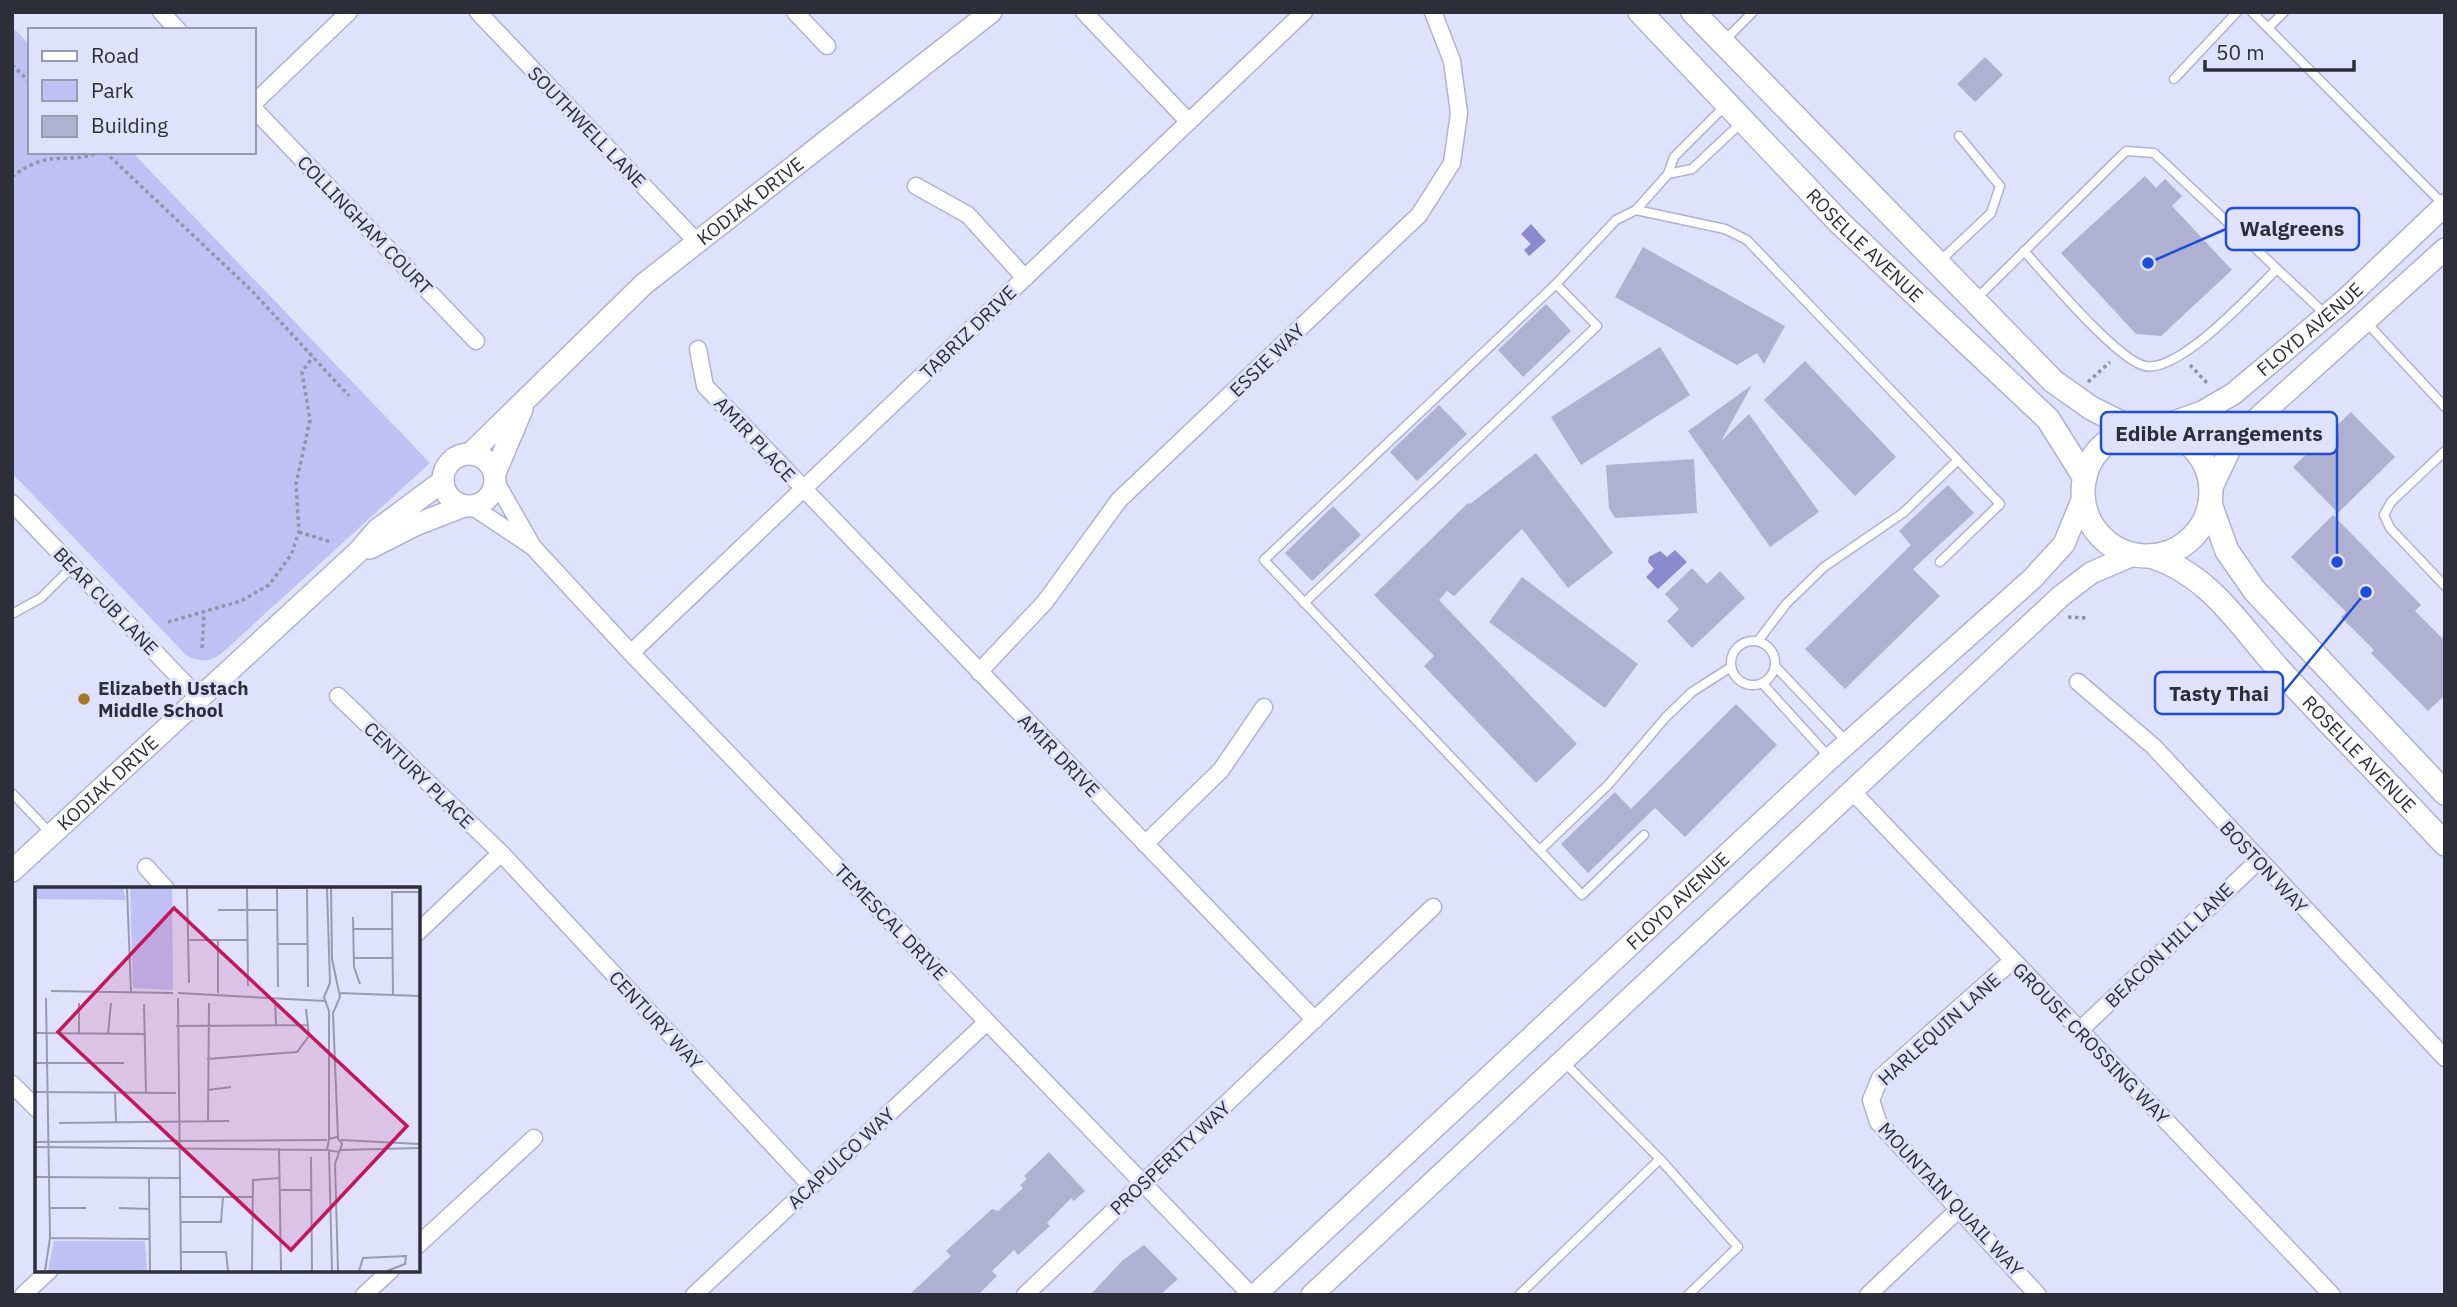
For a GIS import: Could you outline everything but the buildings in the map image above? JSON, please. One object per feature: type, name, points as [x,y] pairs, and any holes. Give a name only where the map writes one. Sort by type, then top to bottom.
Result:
[{"type":"main road","name":"ROSELLE AVENUE","points":[[1640,12],[1840,224],[2048,419],[2084,488]]},
{"type":"main road","name":"ROSELLE AVENUE","points":[[1693,12],[2063,390],[2133,429]]},
{"type":"main road","points":[[2157,428],[2175,433],[2191,444],[2207,468],[2211,496],[2199,530],[2189,540],[2165,553],[2142,555],[2102,537],[2089,519],[2084,488],[2101,447],[2133,429],[2157,428]]},
{"type":"main road","name":"ROSELLE AVENUE","points":[[2211,496],[2227,551],[2255,591],[2445,793]]},
{"type":"main road","name":"ROSELLE AVENUE","points":[[2142,555],[2182,568],[2203,583],[2283,675],[2445,844]]},
{"type":"street","points":[[161,12],[176,28]]},
{"type":"street","points":[[256,101],[349,12]]},
{"type":"street","name":"SOUTHWELL LANE","points":[[478,12],[696,241]]},
{"type":"street","points":[[795,12],[827,46]]},
{"type":"street","name":"KODIAK DRIVE","points":[[470,454],[645,284],[696,241],[990,12]]},
{"type":"street","points":[[1084,12],[1189,122]]},
{"type":"street","name":"TABRIZ DRIVE","points":[[631,653],[1304,12]]},
{"type":"street","name":"ESSIE WAY","points":[[979,672],[1045,602],[1119,500],[1419,215],[1452,163],[1459,113],[1452,61],[1433,12]]},
{"type":"street","name":"COLLINGHAM COURT","points":[[256,111],[476,341]]},
{"type":"street","points":[[916,186],[968,215],[1025,278]]},
{"type":"street","name":"FLOYD AVENUE","points":[[2157,428],[2218,404],[2327,316],[2445,205]]},
{"type":"street","points":[[2366,322],[2370,302],[2445,233]]},
{"type":"street","name":"FLOYD AVENUE","points":[[2211,496],[2239,437],[2445,249]]},
{"type":"street","name":"AMIR PLACE","points":[[698,349],[705,386],[802,489]]},
{"type":"street","name":"KODIAK DRIVE","points":[[495,478],[524,404]]},
{"type":"street","points":[[470,454],[485,459],[495,478],[489,498],[469,507],[449,498],[443,481],[447,465],[461,455],[470,454]]},
{"type":"street","name":"TEMESCAL DRIVE","points":[[495,478],[533,547],[631,653],[1253,1295]]},
{"type":"street","name":"KODIAK DRIVE","points":[[12,871],[358,552],[377,530],[443,481]]},
{"type":"street","name":"FLOYD AVENUE","points":[[1253,1295],[1848,743],[2058,553],[2084,488]]},
{"type":"street","name":"AMIR DRIVE","points":[[802,489],[1315,1020]]},
{"type":"street","name":"BEAR CUB LANE","points":[[12,503],[199,698]]},
{"type":"street","name":"KODIAK DRIVE","points":[[358,552],[415,525],[469,507]]},
{"type":"street","name":"TEMESCAL DRIVE","points":[[469,507],[533,547]]},
{"type":"street","name":"FLOYD AVENUE","points":[[1312,1295],[2061,596],[2091,573],[2142,555]]},
{"type":"street","name":"BOSTON WAY","points":[[2078,682],[2153,746],[2445,1058]]},
{"type":"street","name":"CENTURY PLACE","points":[[338,696],[501,853]]},
{"type":"street","points":[[1145,844],[1221,770],[1264,707]]},
{"type":"street","name":"GROUSE CROSSING WAY","points":[[1852,791],[2332,1295]]},
{"type":"street","points":[[420,930],[501,853]]},
{"type":"street","name":"CENTURY WAY","points":[[501,853],[811,1186]]},
{"type":"street","name":"BEACON HILL LANE","points":[[2080,1030],[2258,860]]},
{"type":"street","points":[[146,867],[164,887]]},
{"type":"street","name":"PROSPERITY WAY","points":[[1025,1295],[1433,907]]},
{"type":"street","name":"HARLEQUIN LANE","points":[[1871,1100],[1880,1078],[2012,961]]},
{"type":"street","name":"ACAPULCO WAY","points":[[694,1295],[987,1022]]},
{"type":"street","points":[[12,1084],[35,1107]]},
{"type":"street","name":"MOUNTAIN QUAIL WAY","points":[[1871,1100],[1878,1122],[2038,1295]]},
{"type":"street","points":[[420,1243],[534,1138]]},
{"type":"street","points":[[1868,1295],[1959,1209]]},
{"type":"street","points":[[23,1295],[48,1272]]},
{"type":"street","points":[[364,1295],[389,1272]]},
{"type":"lane","points":[[1722,42],[1753,12]]},
{"type":"lane","points":[[2174,79],[2237,12]]},
{"type":"lane","points":[[2252,12],[2445,205]]},
{"type":"lane","points":[[2268,28],[2284,12]]},
{"type":"lane","points":[[1644,835],[1582,895],[1264,560],[1556,284],[1616,220],[1636,210],[1668,174],[1674,157],[1726,105]]},
{"type":"lane","points":[[1668,174],[1692,169],[1742,122]]},
{"type":"lane","points":[[1938,262],[1991,213],[2000,186],[1959,136]]},
{"type":"lane","points":[[1974,300],[2126,151],[2154,153],[2327,316]]},
{"type":"lane","points":[[1636,210],[1725,229],[1747,240],[2000,504],[1940,562]]},
{"type":"lane","points":[[2024,251],[2111,343],[2130,360],[2147,367],[2168,362],[2192,348],[2277,269]]},
{"type":"lane","points":[[1304,603],[1597,326],[1556,284]]},
{"type":"lane","points":[[2366,322],[2445,407]]},
{"type":"lane","points":[[2445,452],[2391,502],[2384,515],[2390,528],[2445,586]]},
{"type":"lane","points":[[1758,641],[1772,620],[1824,567],[1903,513],[1958,460]]},
{"type":"lane","points":[[12,614],[41,598],[73,566]]},
{"type":"lane","points":[[1540,850],[1608,785],[1665,717],[1692,692],[1731,667],[1735,650],[1749,641],[1758,641],[1772,650],[1776,667],[1848,743]]},
{"type":"lane","points":[[1731,667],[1741,681],[1749,685],[1762,683],[1776,667]]},
{"type":"lane","points":[[1762,683],[1831,759]]},
{"type":"lane","points":[[12,793],[51,835]]},
{"type":"lane","points":[[1563,1060],[1660,1159],[1738,1247],[1688,1295]]},
{"type":"lane","points":[[1519,1295],[1660,1159]]},
{"type":"path","points":[[12,65],[28,80]]},
{"type":"path","points":[[12,177],[30,164],[45,159],[84,154]]},
{"type":"path","points":[[107,154],[198,238],[349,396]]},
{"type":"path","points":[[168,622],[188,614],[204,614],[241,601],[269,585],[285,564],[299,532],[296,484],[310,411],[302,372],[313,357]]},
{"type":"path","points":[[2087,384],[2110,362]]},
{"type":"path","points":[[2189,364],[2210,386]]},
{"type":"path","points":[[299,532],[331,542]]},
{"type":"path","points":[[202,648],[204,614]]},
{"type":"green space","points":[[12,27],[28,43],[28,154],[134,154],[430,463],[222,653],[209,660],[186,655],[12,473]]},
{"type":"shaded area","points":[[1531,224],[1546,241],[1529,256],[1524,250],[1531,244],[1521,234]]},
{"type":"shaded area","points":[[1675,550],[1687,562],[1658,589],[1646,577],[1654,569],[1648,562],[1649,557],[1660,551],[1667,557]]},
{"type":"place","name":"Walgreens","points":[[2148,263]]},
{"type":"place","name":"Edible Arrangements","points":[[2337,562]]},
{"type":"place","name":"Tasty Thai","points":[[2366,592]]},
{"type":"place","name":"Elizabeth Ustach Middle School","points":[[84,699]]}]
